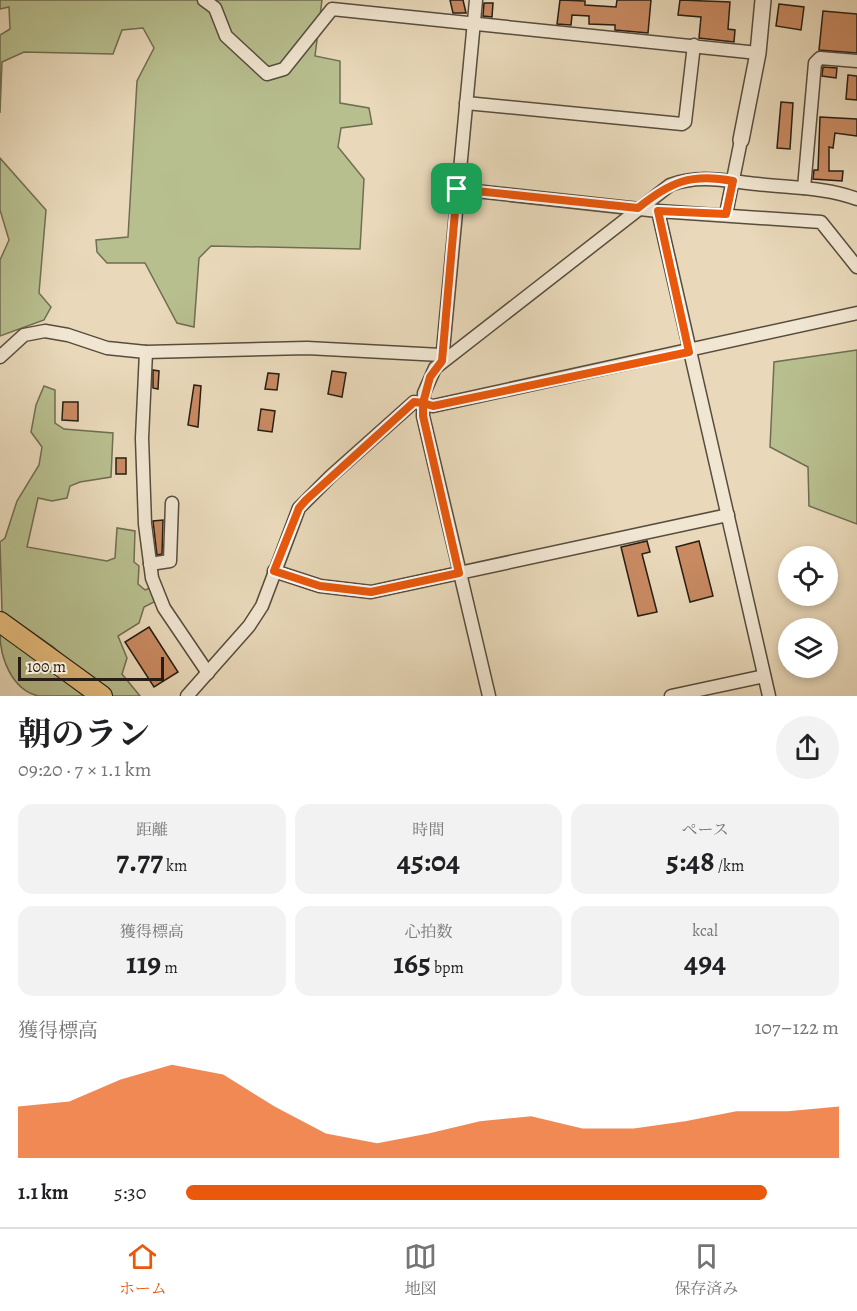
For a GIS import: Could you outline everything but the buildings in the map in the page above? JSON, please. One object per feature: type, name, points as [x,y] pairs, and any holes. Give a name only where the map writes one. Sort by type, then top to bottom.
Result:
[{"type":"highway","points":[[0,622],[102,696]]},
{"type":"street","points":[[204,0],[214,8],[226,36],[267,74],[284,69],[332,9],[758,53]]},
{"type":"street","points":[[441,358],[476,0]]},
{"type":"street","points":[[726,214],[758,53],[763,0]]},
{"type":"street","points":[[466,103],[682,124],[685,122],[694,45]]},
{"type":"street","points":[[804,188],[815,63],[820,58],[857,61]]},
{"type":"street","points":[[489,696],[423,416],[423,403],[430,377],[441,358],[638,208],[675,183],[699,178],[829,191],[857,199]]},
{"type":"street","points":[[457,189],[658,211],[821,222],[857,267]]},
{"type":"street","points":[[658,211],[769,696]]},
{"type":"street","points":[[187,696],[249,626],[262,606],[299,508],[414,402],[433,406],[689,352],[857,313]]},
{"type":"street","points":[[0,357],[24,335],[45,331],[68,335],[107,348],[146,352],[307,348],[441,358]]},
{"type":"street","points":[[146,352],[142,438],[145,524],[152,578],[164,608],[208,673]]},
{"type":"street","points":[[150,564],[170,561],[172,503]]},
{"type":"street","points":[[274,571],[320,586],[371,592],[728,515]]},
{"type":"street","points":[[671,696],[764,676]]},
{"type":"green space","points":[[0,0],[322,0],[315,56],[340,61],[340,103],[369,108],[372,124],[341,128],[338,147],[364,179],[360,249],[211,246],[199,258],[194,327],[177,323],[145,263],[107,263],[97,252],[96,240],[128,237],[137,81],[154,48],[143,28],[122,30],[113,54],[24,52],[2,62],[0,113],[0,35],[10,29],[9,7],[0,9]]},
{"type":"green space","points":[[0,158],[46,210],[39,293],[51,307],[44,320],[0,336],[0,260],[9,240],[0,210]]},
{"type":"green space","points":[[857,350],[857,524],[809,506],[808,467],[770,447],[774,362]]},
{"type":"green space","points":[[44,386],[55,390],[55,423],[64,429],[113,433],[111,477],[70,486],[67,498],[52,501],[38,498],[27,547],[107,561],[115,558],[117,528],[135,531],[134,562],[139,566],[138,584],[145,590],[150,588],[156,601],[144,607],[139,623],[118,636],[127,658],[122,674],[140,696],[111,696],[52,646],[2,611],[0,542],[5,538],[17,501],[39,465],[42,447],[31,432],[36,405]]},
{"type":"green space","points":[[0,633],[84,696],[38,696],[21,687],[5,662]]},
{"type":"route","points":[[457,189],[442,361],[430,377],[423,403],[414,402],[386,425],[362,450],[306,500],[299,508],[274,571],[320,586],[371,592],[459,573],[423,416],[423,403],[433,406],[689,352],[658,211],[726,214],[733,181],[699,178],[675,183],[638,208],[457,189]]}]
